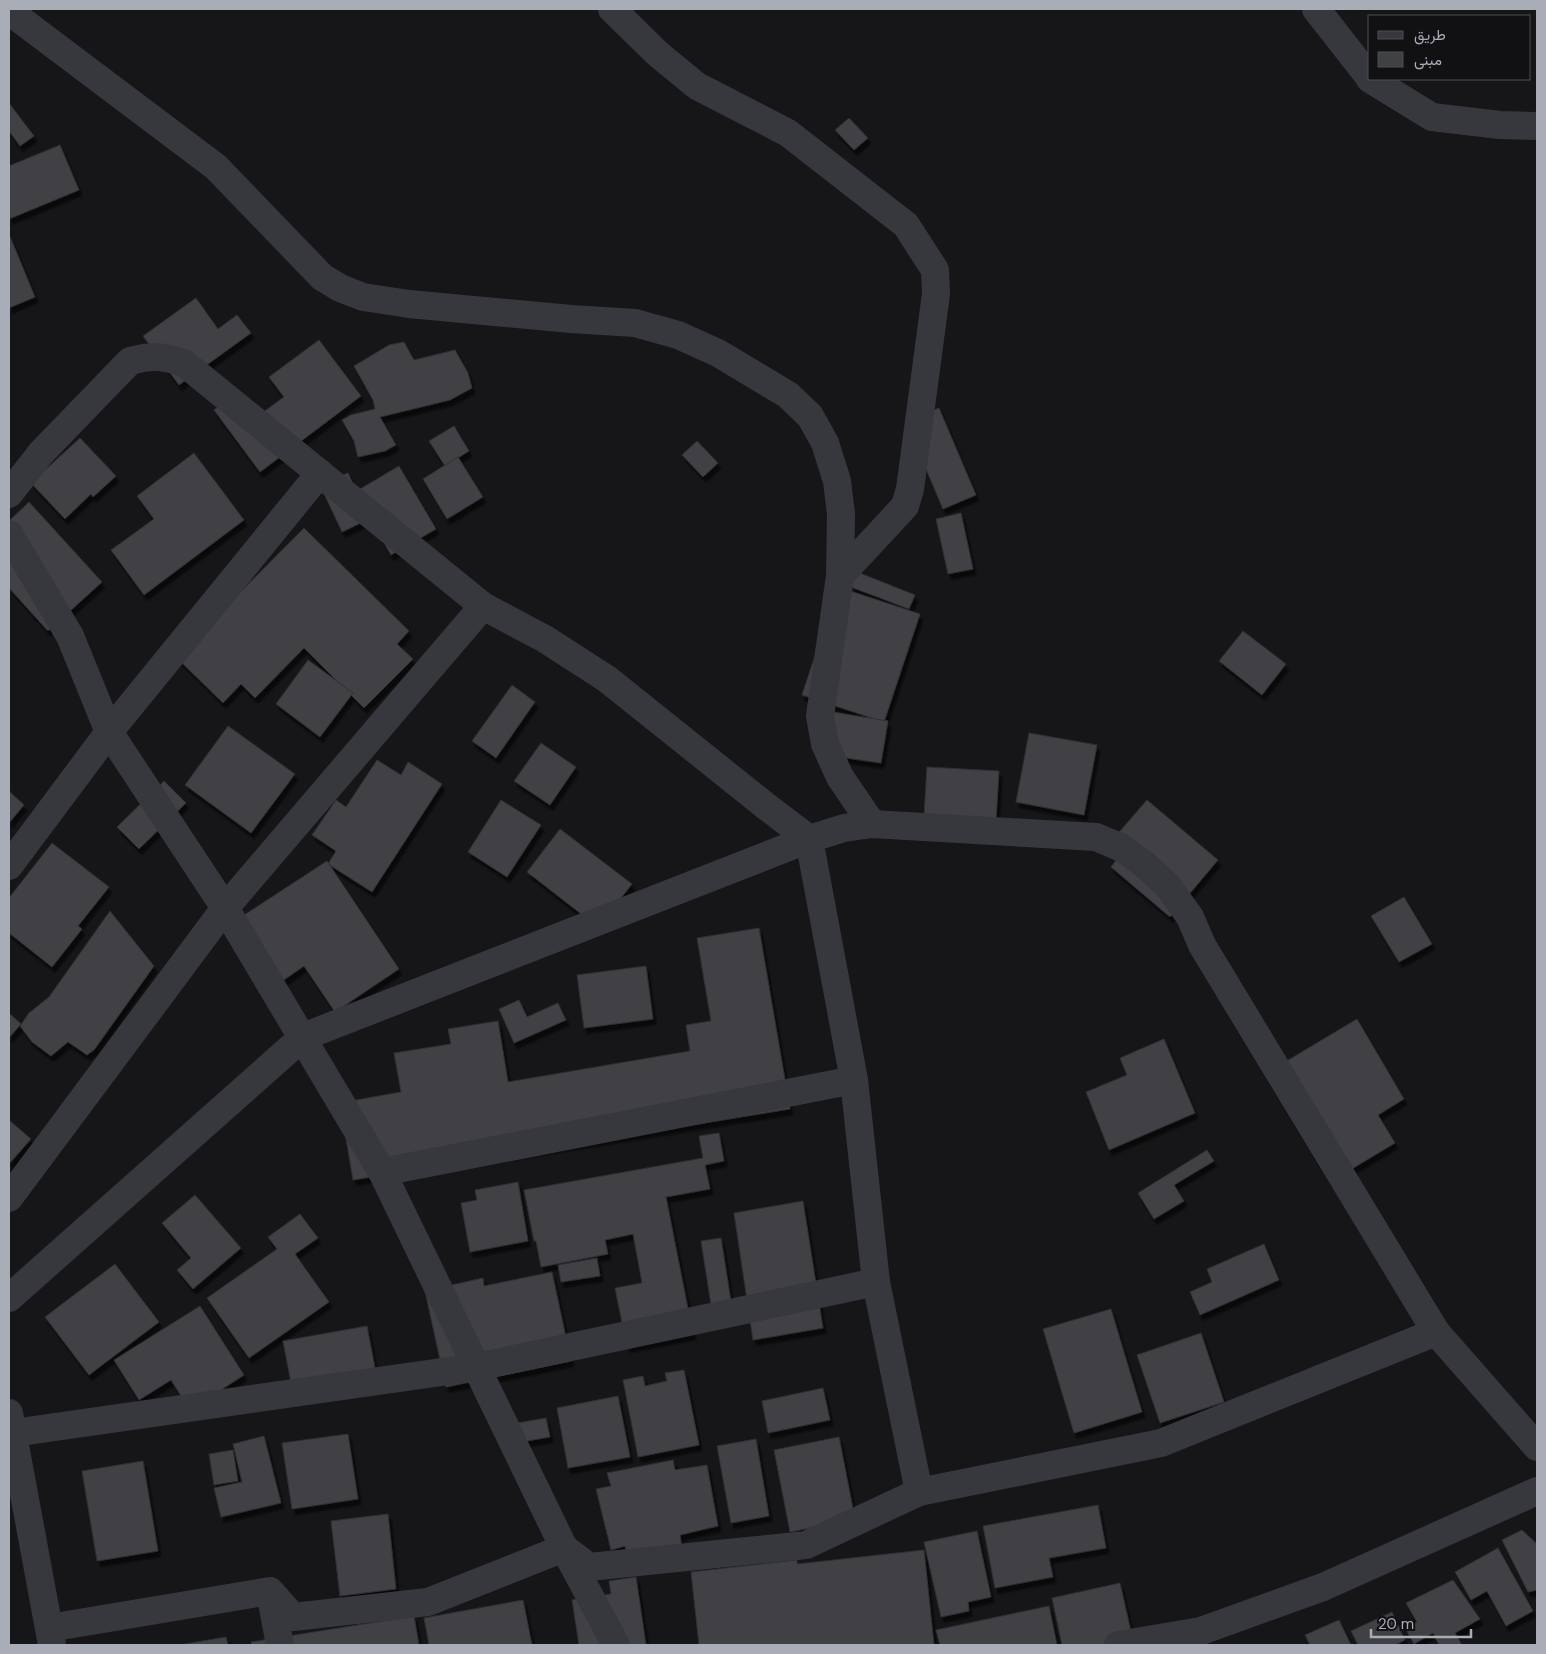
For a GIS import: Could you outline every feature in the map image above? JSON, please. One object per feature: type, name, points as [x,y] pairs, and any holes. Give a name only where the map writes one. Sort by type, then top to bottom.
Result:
[{"type":"street","points":[[612,9],[658,54],[697,86],[788,133],[906,225],[935,270],[936,294],[910,489],[905,506],[840,576]]},
{"type":"street","points":[[1316,9],[1368,75]]},
{"type":"street","points":[[9,11],[216,167],[322,278],[340,288],[362,297],[409,304],[635,323],[678,335],[718,353],[788,395],[810,416],[825,443],[837,481],[841,514],[840,576],[820,716],[825,744],[840,777],[872,824]]},
{"type":"street","points":[[1373,80],[1432,117],[1500,125],[1537,126]]},
{"type":"street","points":[[9,494],[41,453],[130,361],[147,356],[164,357],[184,363],[483,606],[545,639],[607,680],[809,839],[854,1080],[876,1282],[919,1492]]},
{"type":"street","points":[[9,866],[109,732],[320,474]]},
{"type":"street","points":[[9,534],[70,636],[109,732],[225,908],[382,1172],[564,1548],[616,1645]]},
{"type":"street","points":[[9,1198],[225,908],[483,606]]},
{"type":"street","points":[[9,1298],[303,1037],[809,839],[844,828],[872,824],[1096,837],[1122,848],[1144,864],[1168,886],[1190,917],[1202,945],[1436,1332],[1537,1447]]},
{"type":"street","points":[[382,1172],[854,1080]]},
{"type":"street","points":[[270,1591],[51,1636],[11,1423],[477,1367],[876,1282]]},
{"type":"street","points":[[564,1548],[589,1567],[806,1545],[919,1492],[1162,1443],[1436,1332]]},
{"type":"street","points":[[1118,1645],[1201,1631],[1323,1587],[1537,1491]]},
{"type":"street","points":[[270,1591],[293,1617],[428,1602],[564,1548]]},
{"type":"street","points":[[270,1591],[280,1645]]},
{"type":"building","points":[[9,103],[34,136],[20,146],[9,131]]},
{"type":"building","points":[[849,118],[868,138],[854,150],[835,130]]},
{"type":"building","points":[[60,145],[79,190],[9,219],[9,166]]},
{"type":"building","points":[[9,234],[35,297],[9,308]]},
{"type":"building","points":[[196,298],[218,329],[237,315],[251,333],[179,385],[143,336]]},
{"type":"building","points":[[319,340],[361,396],[260,472],[214,410],[240,391],[258,416],[284,397],[269,377]]},
{"type":"building","points":[[404,342],[414,360],[455,350],[468,373],[472,388],[450,400],[380,417],[396,445],[385,451],[358,457],[354,441],[342,420],[351,415],[375,409],[373,400],[354,366],[389,345]]},
{"type":"building","points":[[939,408],[976,495],[943,509],[906,422]]},
{"type":"building","points":[[454,426],[469,451],[445,466],[429,441]]},
{"type":"building","points":[[80,438],[116,476],[93,497],[91,494],[65,519],[31,483]]},
{"type":"building","points":[[697,441],[718,463],[703,477],[682,455]]},
{"type":"building","points":[[194,453],[244,520],[144,595],[111,550],[154,519],[137,496]]},
{"type":"building","points":[[458,457],[483,497],[447,519],[423,479]]},
{"type":"building","points":[[399,466],[436,529],[391,555],[355,492]]},
{"type":"building","points":[[348,473],[369,519],[342,532],[320,485]]},
{"type":"building","points":[[29,502],[102,582],[48,631],[9,588],[9,521]]},
{"type":"building","points":[[961,513],[973,569],[948,574],[936,519]]},
{"type":"building","points":[[304,528],[409,631],[397,644],[413,659],[364,708],[304,648],[255,698],[241,684],[223,703],[176,657]]},
{"type":"building","points":[[857,572],[915,595],[909,609],[851,587]]},
{"type":"building","points":[[838,587],[920,614],[884,722],[802,695]]},
{"type":"building","points":[[1243,631],[1286,664],[1262,695],[1219,661]]},
{"type":"building","points":[[308,660],[353,693],[320,737],[276,704]]},
{"type":"building","points":[[512,685],[535,702],[496,758],[472,741]]},
{"type":"building","points":[[826,711],[888,721],[881,763],[819,754]]},
{"type":"building","points":[[228,726],[295,774],[251,833],[185,785]]},
{"type":"building","points":[[1029,733],[1097,745],[1084,815],[1016,802]]},
{"type":"building","points":[[541,743],[576,767],[550,805],[514,781]]},
{"type":"building","points":[[377,760],[401,775],[408,762],[442,784],[372,892],[328,864],[336,851],[312,835],[336,800],[346,807]]},
{"type":"building","points":[[927,767],[999,771],[995,837],[923,833]]},
{"type":"building","points":[[164,781],[186,803],[139,849],[117,827]]},
{"type":"building","points":[[9,791],[24,805],[9,823]]},
{"type":"building","points":[[501,800],[541,825],[507,877],[468,852]]},
{"type":"building","points":[[1147,800],[1218,860],[1170,917],[1111,867],[1120,855],[1108,845]]},
{"type":"building","points":[[560,829],[632,884],[598,927],[527,872]]},
{"type":"building","points":[[52,843],[109,887],[78,926],[82,929],[52,967],[9,933],[9,898]]},
{"type":"building","points":[[327,861],[399,969],[335,1012],[304,966],[278,984],[235,921]]},
{"type":"building","points":[[1404,897],[1432,944],[1399,962],[1371,916]]},
{"type":"building","points":[[110,911],[154,966],[94,1050],[87,1055],[68,1042],[51,1056],[32,1042],[20,1026],[29,1013],[49,997]]},
{"type":"building","points":[[759,928],[790,1109],[353,1180],[340,1103],[401,1092],[394,1053],[451,1044],[448,1029],[498,1021],[508,1082],[690,1051],[686,1025],[711,1021],[697,938]]},
{"type":"building","points":[[646,966],[653,1019],[584,1028],[577,975]]},
{"type":"building","points":[[519,1000],[527,1017],[558,1003],[566,1020],[514,1043],[499,1009]]},
{"type":"building","points":[[9,1013],[21,1024],[9,1038]]},
{"type":"building","points":[[1357,1019],[1404,1099],[1378,1115],[1395,1143],[1330,1182],[1265,1074]]},
{"type":"building","points":[[1164,1039],[1195,1113],[1109,1150],[1086,1092],[1127,1075],[1120,1058]]},
{"type":"building","points":[[9,1120],[31,1139],[9,1164]]},
{"type":"building","points":[[719,1133],[724,1161],[705,1165],[710,1189],[666,1197],[693,1334],[627,1347],[615,1288],[642,1283],[633,1234],[605,1240],[608,1254],[541,1267],[524,1190],[703,1158],[699,1136]]},
{"type":"building","points":[[1207,1150],[1214,1161],[1174,1185],[1184,1201],[1154,1219],[1138,1193]]},
{"type":"building","points":[[518,1182],[528,1241],[470,1252],[461,1203],[477,1200],[475,1190]]},
{"type":"building","points":[[195,1195],[241,1248],[193,1289],[177,1270],[191,1258],[162,1223]]},
{"type":"building","points":[[803,1201],[823,1328],[753,1340],[734,1213]]},
{"type":"building","points":[[300,1214],[318,1238],[295,1254],[329,1302],[249,1358],[207,1298],[277,1249],[268,1237]]},
{"type":"building","points":[[721,1238],[732,1308],[712,1311],[701,1241]]},
{"type":"building","points":[[1264,1244],[1279,1280],[1200,1315],[1190,1292],[1212,1282],[1207,1269]]},
{"type":"building","points":[[597,1258],[600,1276],[561,1282],[558,1265]]},
{"type":"building","points":[[115,1264],[159,1322],[89,1375],[45,1317]]},
{"type":"building","points":[[552,1272],[571,1361],[446,1387],[425,1291],[483,1278],[484,1286]]},
{"type":"building","points":[[200,1306],[244,1375],[190,1410],[171,1380],[139,1400],[114,1360]]},
{"type":"building","points":[[1111,1309],[1142,1412],[1074,1433],[1043,1329]]},
{"type":"building","points":[[367,1326],[378,1384],[294,1399],[283,1341]]},
{"type":"building","points":[[1201,1333],[1224,1402],[1160,1423],[1137,1355]]},
{"type":"building","points":[[684,1370],[699,1445],[638,1457],[623,1380],[643,1376],[645,1386],[667,1381],[665,1373]]},
{"type":"building","points":[[823,1388],[830,1420],[768,1433],[762,1401]]},
{"type":"building","points":[[618,1396],[630,1457],[568,1468],[557,1408]]},
{"type":"building","points":[[546,1418],[550,1437],[515,1443],[512,1424]]},
{"type":"building","points":[[348,1434],[358,1499],[292,1509],[282,1443]]},
{"type":"building","points":[[264,1436],[281,1503],[221,1517],[214,1488],[242,1482],[233,1444]]},
{"type":"building","points":[[839,1437],[855,1519],[790,1532],[774,1450]]},
{"type":"building","points":[[756,1439],[769,1516],[731,1523],[717,1446]]},
{"type":"building","points":[[233,1450],[238,1481],[214,1485],[209,1454]]},
{"type":"building","points":[[673,1460],[675,1470],[707,1465],[718,1526],[680,1535],[682,1547],[627,1556],[625,1546],[611,1550],[596,1489],[611,1486],[607,1473]]},
{"type":"building","points":[[143,1461],[158,1551],[97,1561],[82,1471]]},
{"type":"building","points":[[1098,1505],[1106,1548],[1049,1558],[1053,1577],[995,1588],[983,1526]]},
{"type":"building","points":[[388,1514],[396,1589],[340,1596],[331,1521]]},
{"type":"building","points":[[1522,1530],[1537,1544],[1537,1590],[1528,1592],[1502,1540]]},
{"type":"building","points":[[977,1531],[991,1597],[968,1602],[969,1611],[941,1617],[924,1542]]},
{"type":"building","points":[[1498,1548],[1533,1611],[1506,1626],[1487,1591],[1471,1600],[1455,1572]]},
{"type":"building","points":[[924,1550],[934,1645],[699,1645],[691,1572],[797,1560],[797,1564]]},
{"type":"building","points":[[636,1577],[646,1645],[579,1645],[572,1600],[611,1594],[609,1581]]},
{"type":"building","points":[[1453,1580],[1480,1619],[1455,1633],[1462,1645],[1439,1645],[1433,1633],[1414,1644],[1405,1628],[1417,1622],[1406,1603]]},
{"type":"building","points":[[1120,1583],[1134,1645],[1062,1645],[1052,1598]]},
{"type":"building","points":[[523,1600],[532,1645],[429,1645],[424,1618]]},
{"type":"building","points":[[1049,1606],[1057,1645],[940,1645],[936,1630]]},
{"type":"building","points":[[1392,1612],[1405,1640],[1395,1645],[1358,1645],[1351,1631]]},
{"type":"building","points":[[414,1616],[419,1645],[252,1645],[251,1642]]},
{"type":"building","points":[[1339,1620],[1351,1645],[1310,1645],[1305,1635]]},
{"type":"building","points":[[226,1637],[228,1645],[179,1645]]}]
